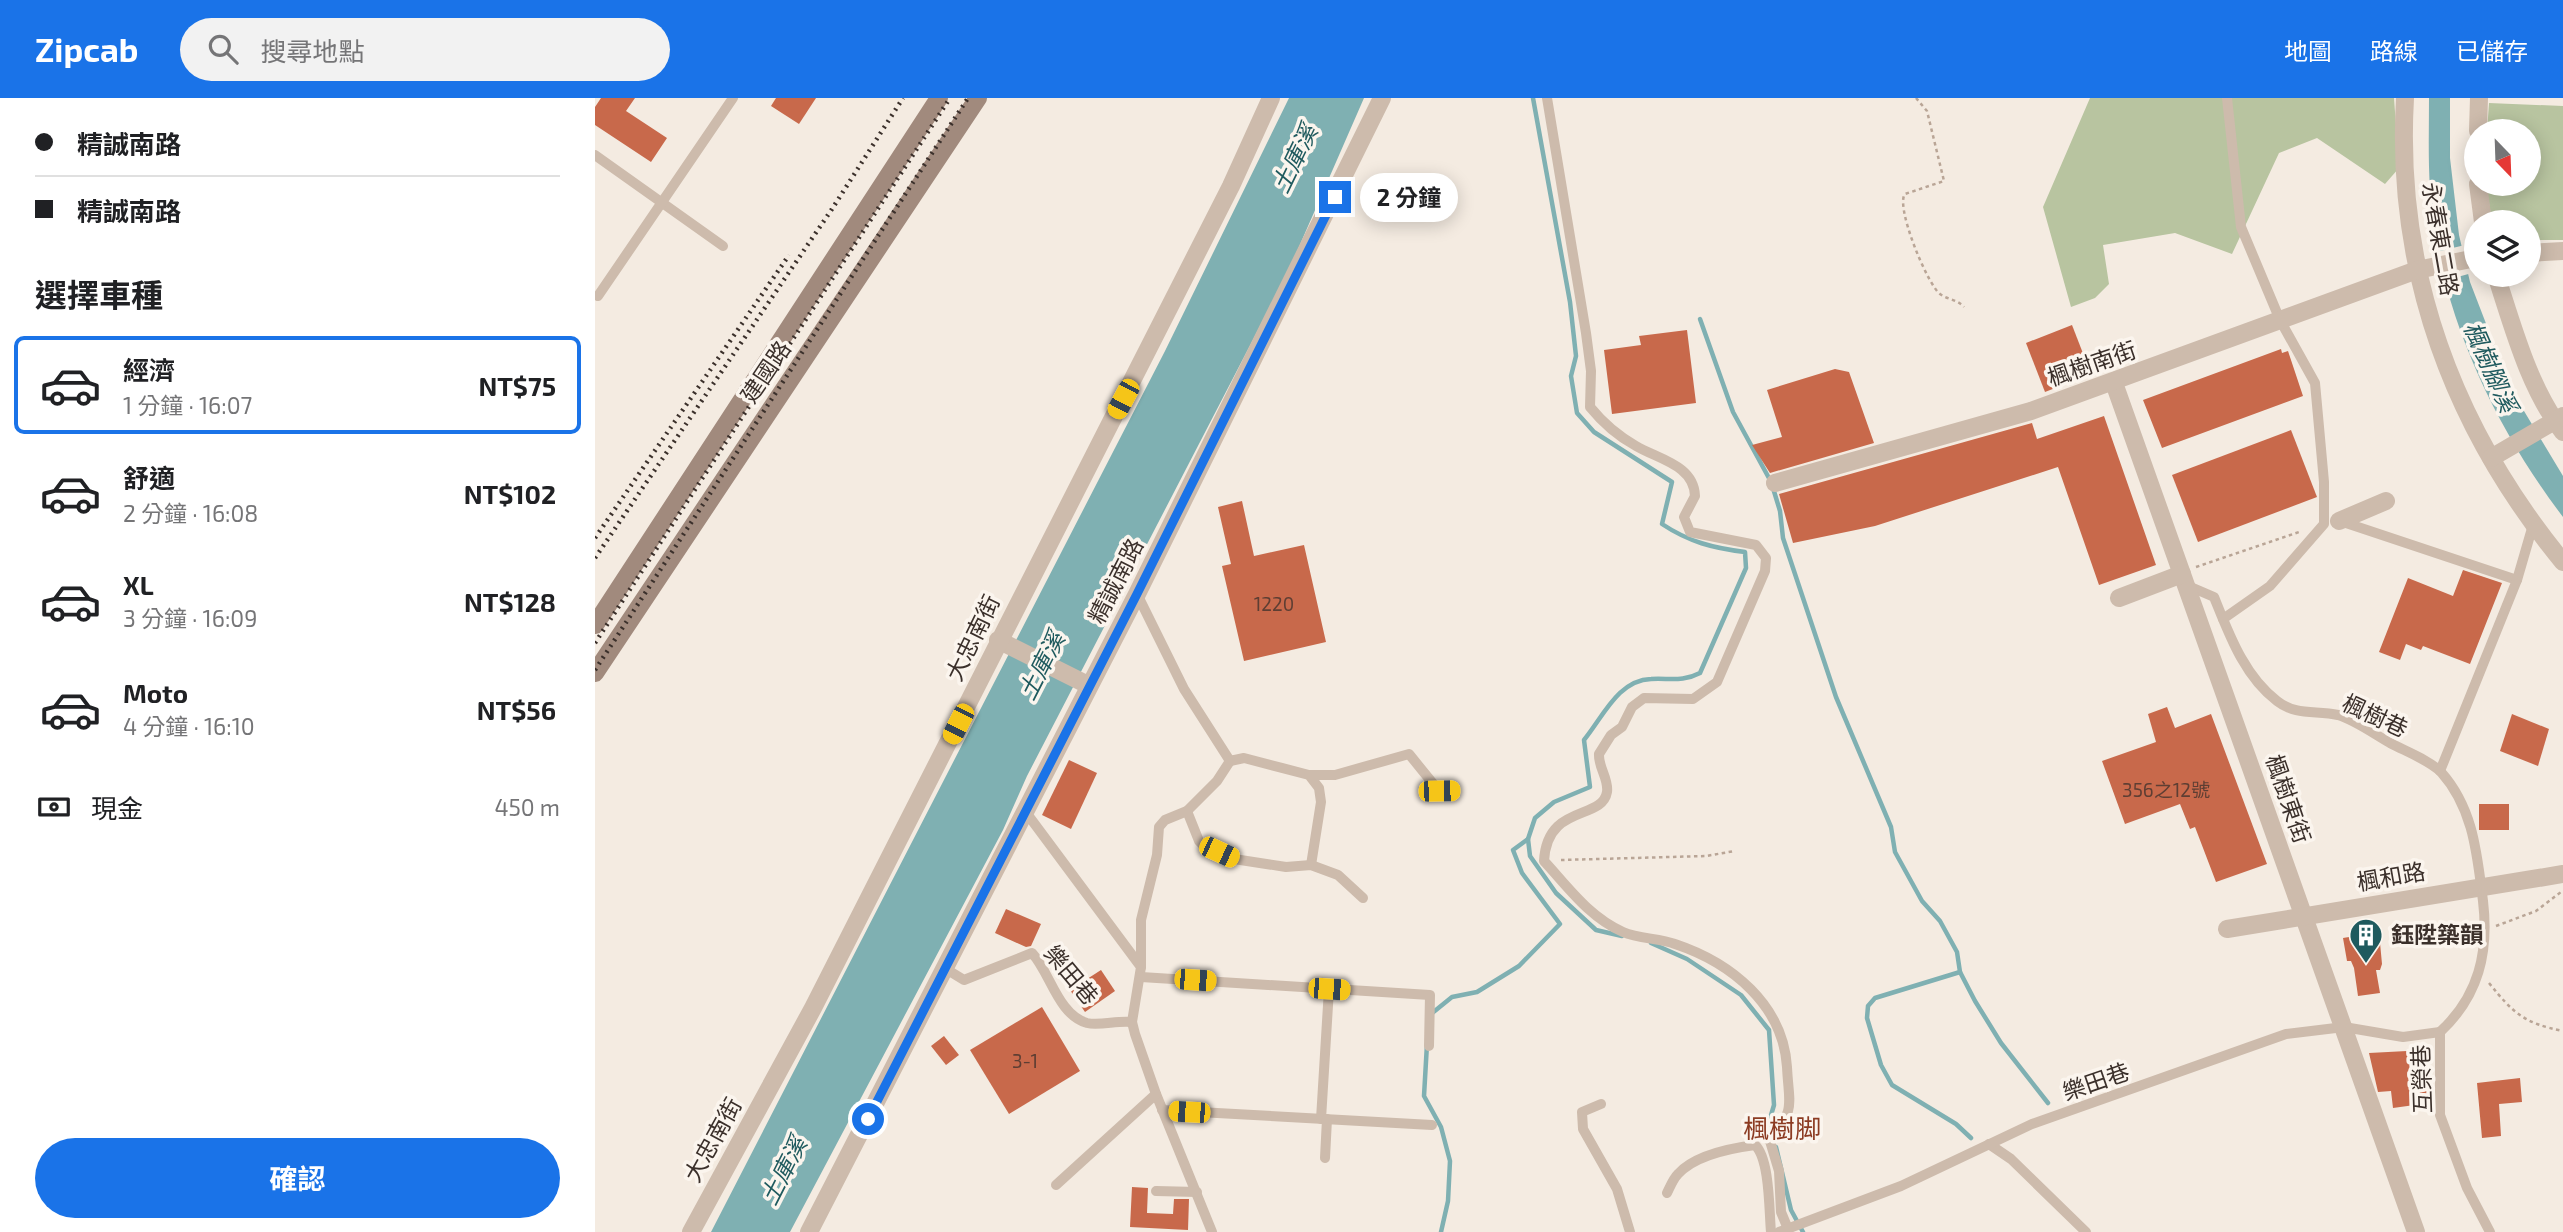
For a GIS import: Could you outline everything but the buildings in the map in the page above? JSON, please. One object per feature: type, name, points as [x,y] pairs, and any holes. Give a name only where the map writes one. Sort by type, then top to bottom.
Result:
[{"type":"main road","name":"建國路","points":[[595,625],[939,98]]},
{"type":"main road","name":"建國路","points":[[595,673],[978,98]]},
{"type":"street","name":"大忠南街","points":[[691,1232],[813,1008],[1004,643],[1271,98]]},
{"type":"street","name":"精誠南路","points":[[809,1232],[946,969],[1025,811],[1084,683],[1137,594],[1382,98]]},
{"type":"street","name":"永春東二路","points":[[2405,98],[2402,157],[2417,270],[2433,328],[2454,387],[2491,458],[2533,525],[2563,562]]},
{"type":"street","points":[[2478,119],[2479,98]]},
{"type":"street","points":[[2541,252],[2563,251]]},
{"type":"street","name":"楓樹南街","points":[[1775,484],[2031,411],[2114,383],[2417,270],[2464,260]]},
{"type":"street","points":[[2491,458],[2560,422],[2518,342],[2500,287]]},
{"type":"street","name":"楓樹東街","points":[[2114,383],[2416,1232]]},
{"type":"street","points":[[2332,522],[2386,501]]},
{"type":"street","points":[[2119,598],[2184,579]]},
{"type":"street","points":[[1004,643],[1084,683]]},
{"type":"street","name":"楓和路","points":[[2227,929],[2563,874]]},
{"type":"lane","points":[[596,297],[733,98]]},
{"type":"lane","points":[[1547,98],[1586,333],[1591,371],[1590,407],[1602,422],[1625,439],[1672,462],[1691,481],[1695,496],[1683,517],[1690,532],[1756,545],[1766,558],[1765,571],[1717,682],[1693,699],[1651,696],[1632,707],[1622,727],[1612,735],[1599,754],[1606,783],[1605,797],[1600,804],[1557,823],[1545,845],[1544,860],[1588,910],[1624,932],[1675,944],[1711,960],[1759,995],[1770,1009],[1783,1038],[1791,1102],[1789,1117],[1770,1140],[1779,1171],[1783,1230]]},
{"type":"lane","points":[[2227,98],[2241,227],[2280,320],[2315,383],[2332,522]]},
{"type":"lane","points":[[595,155],[662,200],[677,215],[723,246]]},
{"type":"lane","points":[[2332,522],[2517,580]]},
{"type":"lane","points":[[2224,620],[2270,586],[2332,522]]},
{"type":"lane","points":[[2440,771],[2517,580],[2533,525]]},
{"type":"lane","name":"楓樹巷","points":[[2184,579],[2214,597],[2235,648],[2277,701],[2300,713],[2339,716],[2440,771],[2468,813],[2479,857],[2481,887]]},
{"type":"lane","points":[[1137,594],[1184,689],[1230,761]]},
{"type":"lane","points":[[1212,1232],[1162,1110],[1132,1022],[1141,972],[1141,920],[1157,855],[1159,827],[1165,820],[1187,811],[1217,781],[1230,761],[1244,758],[1309,775],[1335,775],[1409,754],[1439,791],[1453,791]]},
{"type":"lane","points":[[1309,775],[1319,788],[1321,802],[1311,866]]},
{"type":"lane","points":[[1025,811],[1141,972],[1430,996],[1429,1046]]},
{"type":"lane","points":[[1187,811],[1199,841],[1234,859],[1286,867],[1311,866],[1338,875],[1363,898]]},
{"type":"lane","name":"互榮巷","points":[[2481,887],[2486,930],[2480,973],[2465,1004],[2440,1031],[2440,1115],[2467,1188],[2490,1232]]},
{"type":"lane","name":"樂田巷","points":[[946,969],[964,979],[1032,953],[1061,999],[1078,1018],[1088,1023],[1132,1022]]},
{"type":"lane","points":[[1325,1158],[1329,989]]},
{"type":"lane","name":"樂田巷","points":[[1783,1230],[1809,1227],[2032,1125],[2286,1034],[2344,1027],[2403,1037],[2440,1031]]},
{"type":"lane","points":[[1056,1185],[1156,1094]]},
{"type":"lane","points":[[1601,1104],[1582,1112],[1583,1129],[1618,1189],[1630,1232]]},
{"type":"lane","points":[[1162,1110],[1432,1125]]},
{"type":"lane","points":[[1989,1144],[2011,1159],[2086,1232]]},
{"type":"lane","points":[[1667,1193],[1678,1174],[1688,1166],[1731,1148],[1755,1145],[1762,1151],[1771,1232]]},
{"type":"lane","points":[[1156,1191],[1197,1192]]},
{"type":"path","points":[[1916,98],[1927,111],[1944,181],[1905,194],[1901,205],[1911,236],[1939,293],[1964,307]]},
{"type":"path","points":[[2184,579],[2202,564],[2332,522]]},
{"type":"path","points":[[1544,860],[1706,856],[1735,851]]},
{"type":"path","points":[[2486,930],[2536,911],[2563,889]]},
{"type":"path","points":[[2480,973],[2504,1003],[2531,1024],[2563,1031]]},
{"type":"green space","points":[[2090,98],[2394,98],[2399,168],[2385,184],[2317,138],[2279,153],[2232,254],[2175,233],[2103,245],[2109,284],[2095,298],[2071,307],[2043,207]]},
{"type":"green space","points":[[2489,103],[2563,106],[2563,240],[2541,240],[2541,210],[2490,210],[2488,196],[2541,196],[2541,119],[2488,119]]},
{"type":"water","name":"土庫溪","points":[[1289,98],[1364,98],[1288,272],[1027,776],[1003,830],[790,1232],[711,1232],[1165,351]]},
{"type":"water","name":"楓樹腳溪","points":[[2429,98],[2450,98],[2450,158],[2464,256],[2464,287],[2472,287],[2512,391],[2563,476],[2563,517],[2514,443],[2473,362],[2444,277],[2435,233],[2429,178]]},
{"type":"pier","points":[[2464,245],[2464,275],[2443,281],[2436,252]]},
{"type":"waterway","points":[[1533,98],[1570,302],[1576,356],[1571,376],[1577,413],[1594,432],[1672,482],[1662,524],[1702,543],[1745,552],[1746,568],[1700,673],[1682,679],[1639,681],[1620,693],[1584,740],[1590,787],[1554,802],[1535,818],[1528,839],[1530,856],[1556,893],[1596,930],[1622,936]]},
{"type":"waterway","points":[[1700,319],[1733,412],[1770,480]]},
{"type":"waterway","points":[[1773,488],[1780,511],[1783,538],[1836,697],[1891,827],[1895,852],[1922,901],[1940,921],[1957,952],[1960,972],[1975,1001],[2001,1043],[2048,1103]]},
{"type":"waterway","points":[[1431,1014],[1452,997],[1477,992],[1519,966],[1560,924],[1522,873],[1513,850],[1528,839]]},
{"type":"waterway","points":[[1651,943],[1687,959],[1741,995],[1769,1030],[1774,1105],[1767,1129],[1770,1136]]},
{"type":"waterway","points":[[1960,972],[1875,998],[1868,1006],[1867,1018],[1881,1065],[1892,1085],[1956,1124],[1971,1138]]},
{"type":"waterway","points":[[1427,1044],[1424,1096],[1441,1127],[1450,1161],[1448,1201],[1441,1232]]},
{"type":"waterway","points":[[1776,1147],[1791,1210],[1803,1232]]},
{"type":"railway","points":[[595,558],[832,209],[903,98]]},
{"type":"railway","points":[[595,643],[950,98]]},
{"type":"railway","points":[[595,670],[968,98]]},
{"type":"railway","points":[[595,538],[789,255]]},
{"type":"place","name":"鈺陞築韻","points":[[2366,965]]},
{"type":"district","name":"楓樹脚","points":[[1782,1129]]},
{"type":"route","points":[[868,1119],[1088,685],[1137,594],[1335,197]]}]
